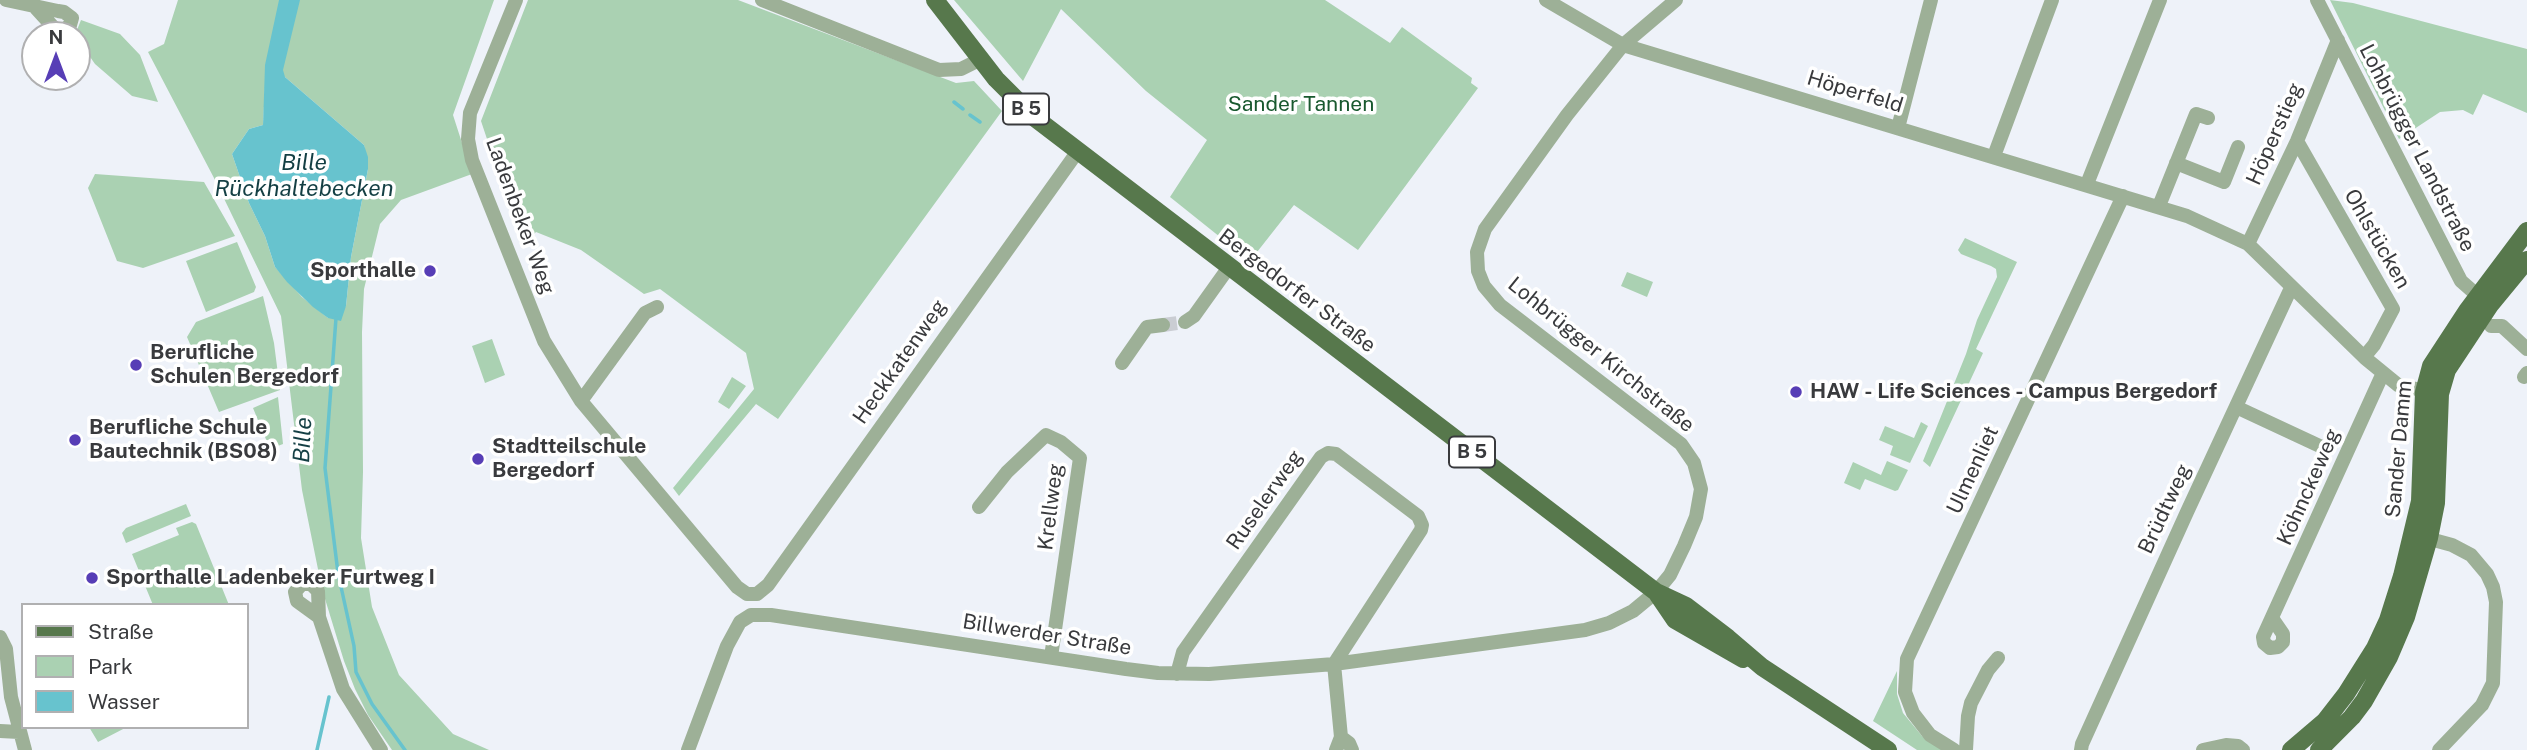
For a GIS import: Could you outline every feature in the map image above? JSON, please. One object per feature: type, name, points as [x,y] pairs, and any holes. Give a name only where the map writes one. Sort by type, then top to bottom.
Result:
[{"type":"main road","name":"Bergedorfer Straße","points":[[935,0],[981,60],[1035,118],[1656,592],[1686,606],[1762,667],[1888,750]]},
{"type":"main road","points":[[2483,301],[2527,231]]},
{"type":"main road","points":[[2483,301],[2527,260]]},
{"type":"main road","name":"Sander Damm","points":[[2291,750],[2325,721],[2338,705],[2375,648],[2388,620],[2438,489],[2432,393],[2483,301]]},
{"type":"main road","name":"Sander Damm","points":[[2319,750],[2352,717],[2382,671],[2402,627],[2421,536]]},
{"type":"street","points":[[6,0],[34,6]]},
{"type":"street","name":"Ladenbeker Weg","points":[[516,0],[470,113],[468,139],[472,160],[544,341],[581,401],[737,587],[744,593],[755,595]]},
{"type":"street","points":[[762,0],[939,70],[961,69],[981,60]]},
{"type":"street","name":"Höperfeld","points":[[1546,0],[1623,45],[2187,216],[2248,244],[2364,357],[2398,385],[2432,393]]},
{"type":"street","name":"Lohbrügger Kirchstraße","points":[[1656,592],[1674,568],[1696,517],[1701,489],[1694,463],[1681,444],[1500,305],[1484,286],[1478,271],[1477,252],[1486,229],[1567,115],[1623,45],[1676,0]]},
{"type":"street","points":[[1898,128],[1931,0]]},
{"type":"street","points":[[1994,156],[2052,0]]},
{"type":"street","points":[[2087,184],[2160,0]]},
{"type":"street","name":"Lohbrügger Landstraße","points":[[2317,0],[2461,281],[2483,301]]},
{"type":"street","name":"Höperstieg","points":[[2248,244],[2297,141],[2338,40]]},
{"type":"street","points":[[2159,206],[2196,114],[2208,118]]},
{"type":"street","name":"Ohlstücken","points":[[2297,141],[2393,309],[2374,345],[2364,357]]},
{"type":"street","points":[[2176,163],[2224,183],[2238,147]]},
{"type":"street","name":"Heckkatenweg","points":[[755,595],[768,585],[1078,151]]},
{"type":"street","name":"Ulmenliet","points":[[1954,750],[1930,736],[1913,713],[1905,692],[1907,659],[2123,196]]},
{"type":"street","points":[[1185,322],[1191,319],[1229,267]]},
{"type":"street","name":"Brüdtweg","points":[[2081,750],[2291,288]]},
{"type":"street","points":[[581,401],[645,313],[657,307]]},
{"type":"street","points":[[1122,363],[1147,327],[1163,325]]},
{"type":"street","points":[[2491,326],[2502,326],[2527,349]]},
{"type":"street","name":"Köhnckeweg","points":[[2272,618],[2383,373]]},
{"type":"street","points":[[2236,407],[2324,448]]},
{"type":"street","name":"Krellweg","points":[[979,507],[1007,472],[1046,435],[1061,442],[1080,458],[1051,657]]},
{"type":"street","name":"Ruselerweg","points":[[1177,674],[1183,652],[1321,457],[1330,453],[1341,456],[1407,507],[1419,518],[1422,525],[1334,664]]},
{"type":"street","points":[[2421,536],[2463,550],[2477,561],[2487,574],[2496,602],[2493,683],[2482,705],[2439,750]]},
{"type":"street","name":"Billwerder Straße","points":[[688,750],[727,646],[740,622],[756,614],[1104,666],[1177,674],[1209,674],[1334,664],[1585,630],[1630,613],[1656,592]]},
{"type":"street","points":[[319,617],[343,689],[382,750]]},
{"type":"street","points":[[0,637],[6,649],[11,697],[25,750]]},
{"type":"street","points":[[1966,750],[1971,703],[1988,670],[1998,658]]},
{"type":"street","points":[[1334,664],[1338,743],[1349,743],[1352,750]]},
{"type":"street","points":[[0,731],[19,732]]},
{"type":"street","points":[[2212,750],[2232,745],[2243,750]]},
{"type":"green space","points":[[178,0],[494,0],[453,115],[472,174],[401,200],[380,224],[364,289],[362,332],[361,538],[372,607],[399,675],[453,734],[489,750],[392,750],[368,715],[355,689],[322,589],[302,490],[281,316],[214,178],[148,52],[164,44]],"holes":[[[266,68],[285,77],[364,145],[368,169],[351,257],[346,306],[328,318],[302,297],[275,267],[232,154],[249,129],[263,125]]]},
{"type":"green space","points":[[528,0],[738,0],[956,83],[974,81],[1002,111],[778,419],[756,404],[679,496],[673,488],[754,389],[746,353],[660,289],[644,294],[581,250],[536,232],[523,247],[481,121]]},
{"type":"green space","name":"Sander Tannen","points":[[954,0],[1325,0],[1390,43],[1402,27],[1472,78],[1471,83],[1478,88],[1358,250],[1294,205],[1250,261],[1170,197],[1207,140],[1146,91],[1061,9],[1023,81]]},
{"type":"green space","points":[[2330,0],[2353,3],[2527,49],[2527,113],[2483,94],[2473,115],[2463,110],[2440,112],[2399,139]]},
{"type":"green space","points":[[91,24],[120,34],[140,55],[158,102],[132,96],[91,58]]},
{"type":"green space","points":[[95,174],[204,182],[235,236],[143,268],[117,261],[88,188]]},
{"type":"green space","points":[[1965,238],[2017,262],[1976,349],[1983,353],[1930,467],[1923,461],[1977,320],[1997,277],[1996,269],[1961,254],[1958,250]]},
{"type":"green space","points":[[237,242],[256,287],[254,292],[206,312],[186,261]]},
{"type":"green space","points":[[1627,272],[1653,282],[1647,297],[1621,286]]},
{"type":"green space","points":[[263,296],[274,343],[280,390],[219,412],[187,337],[196,322]]},
{"type":"green space","points":[[492,339],[505,375],[485,383],[472,346]]},
{"type":"green space","points":[[732,377],[746,386],[729,409],[718,402]]},
{"type":"green space","points":[[278,397],[283,444],[270,449],[253,408]]},
{"type":"green space","points":[[1921,422],[1928,426],[1910,463],[1890,455],[1893,446],[1879,440],[1885,426],[1914,438]]},
{"type":"green space","points":[[1887,461],[1908,470],[1898,490],[1865,479],[1860,490],[1844,483],[1853,462],[1881,475]]},
{"type":"green space","points":[[186,504],[191,516],[126,543],[122,533],[126,528]]},
{"type":"green space","points":[[192,522],[196,524],[228,603],[152,603],[132,554],[179,535],[176,528]]},
{"type":"green space","points":[[1897,671],[1897,694],[1903,713],[1922,736],[1943,750],[1917,750],[1873,721]]},
{"type":"green space","points":[[90,729],[123,729],[98,742]]},
{"type":"water","name":"Bille Rückhaltebecken","points":[[279,0],[300,0],[283,70],[285,77],[364,145],[368,157],[351,257],[346,306],[341,321],[328,318],[313,307],[275,267],[232,154],[249,129],[263,125],[265,65]]},
{"type":"waterway","points":[[954,102],[963,109]]},
{"type":"waterway","points":[[970,115],[980,122]]},
{"type":"waterway","name":"Bille","points":[[336,318],[325,468],[338,573],[354,646],[356,672],[372,704],[405,750]]},
{"type":"waterway","points":[[317,750],[329,697]]},
{"type":"tunnel","points":[[1163,325],[1185,322]]},
{"type":"place","name":"Sporthalle","points":[[430,271]]},
{"type":"place","name":"Berufliche Schulen Bergedorf","points":[[136,365]]},
{"type":"place","name":"HAW - Life Sciences - Campus Bergedorf","points":[[1796,392]]},
{"type":"place","name":"Berufliche Schule Bautechnik (BS08)","points":[[75,440]]},
{"type":"place","name":"Stadtteilschule Bergedorf","points":[[478,459]]},
{"type":"place","name":"Sporthalle Ladenbeker Furtweg I","points":[[92,578]]}]
